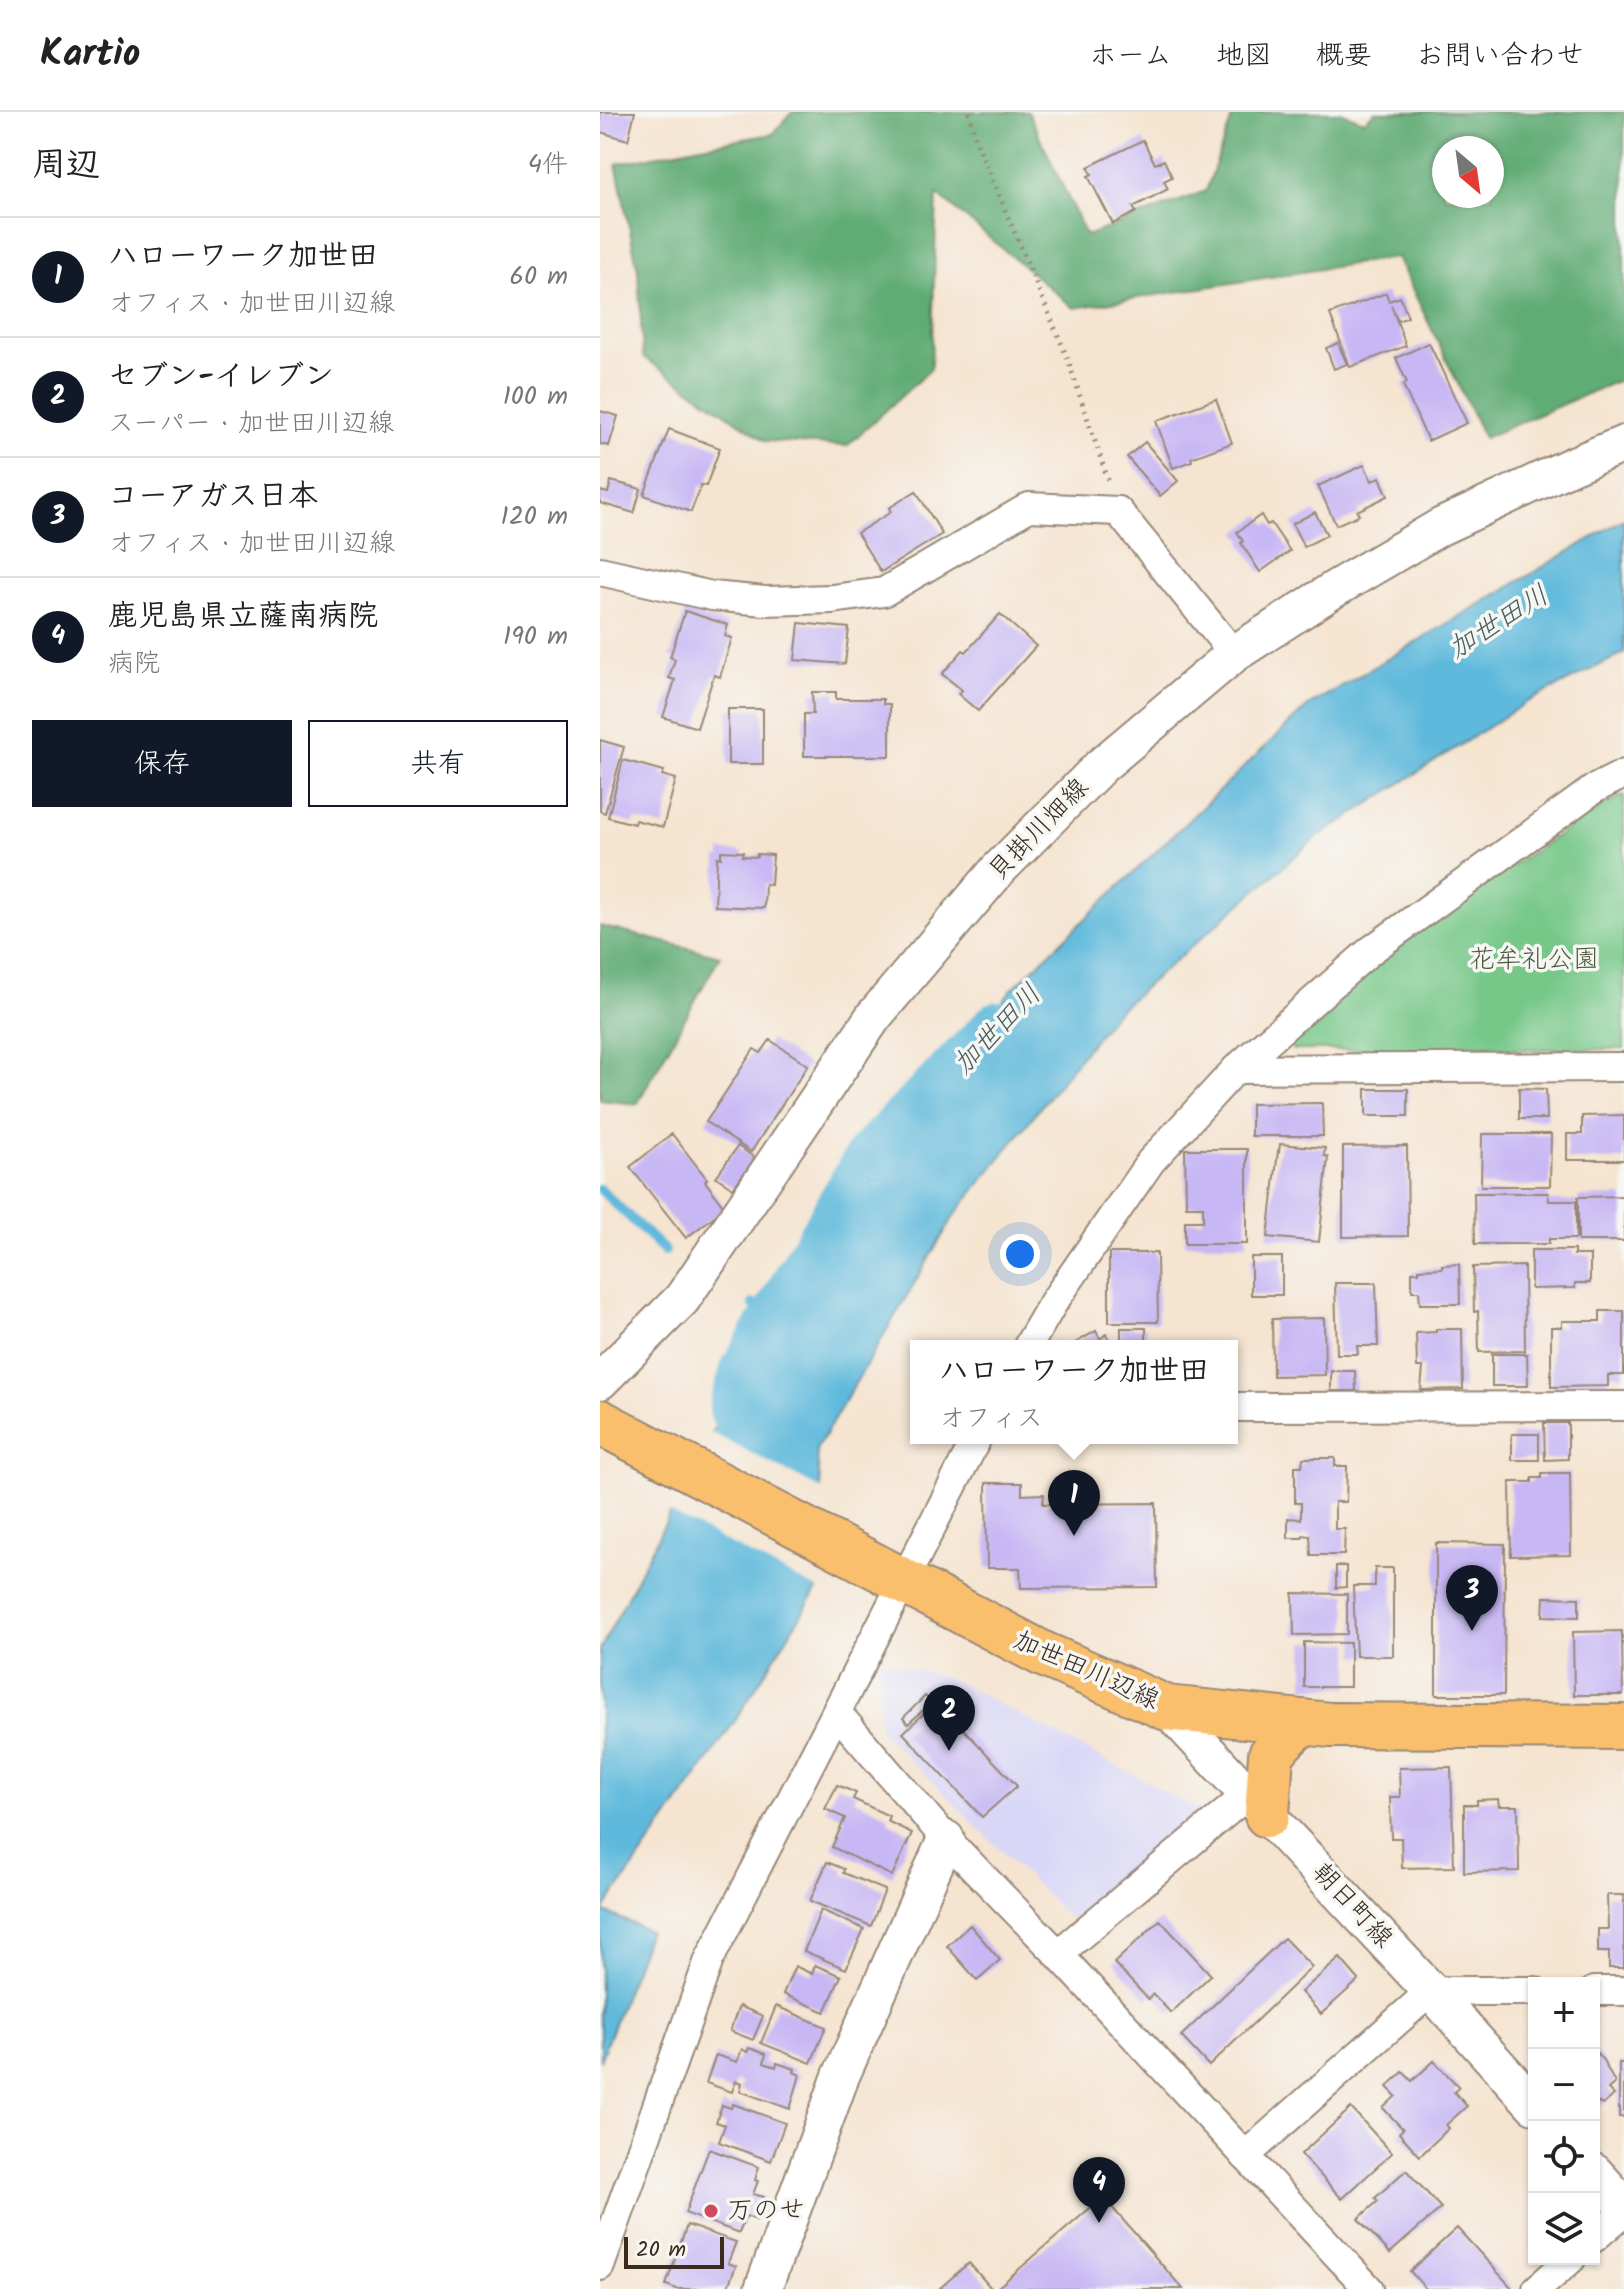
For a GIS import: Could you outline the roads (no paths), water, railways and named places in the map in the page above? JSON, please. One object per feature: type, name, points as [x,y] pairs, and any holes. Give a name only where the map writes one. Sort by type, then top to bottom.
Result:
[{"type":"main road","name":"加世田川辺線","points":[[615,1430],[1043,1654],[1167,1708],[1330,1725],[1624,1727]]},
{"type":"main road","points":[[1257,1805],[1271,1755],[1302,1722]]},
{"type":"street","name":"貝掛川畑線","points":[[600,1381],[682,1299],[874,1016],[998,870],[1101,766],[1234,654],[1333,590],[1440,527],[1624,444]]},
{"type":"street","points":[[600,571],[712,596],[765,601],[832,599],[884,592],[1029,507],[1118,511],[1234,654]]},
{"type":"street","points":[[1031,1340],[1053,1303],[1151,1161],[1236,1069],[1370,951],[1594,789],[1624,774]]},
{"type":"street","points":[[1236,1069],[1624,1067]]},
{"type":"street","points":[[1238,1407],[1624,1406]]},
{"type":"street","points":[[600,2266],[709,1960],[837,1713],[887,1574],[973,1444]]},
{"type":"street","name":"朝日町線","points":[[1167,1708],[1528,2098]]},
{"type":"street","points":[[837,1713],[946,1839],[1058,1954],[1369,2289]]},
{"type":"street","points":[[1058,1954],[1257,1805]]},
{"type":"street","points":[[763,2289],[841,2076],[946,1839]]},
{"type":"street","points":[[1245,2156],[1431,1991],[1528,1991]]},
{"type":"street","points":[[1600,1991],[1624,1991]]},
{"type":"street","points":[[1600,2179],[1624,2205]]},
{"type":"street","points":[[1600,2233],[1624,2212]]},
{"type":"street","points":[[1537,2289],[1564,2265]]},
{"type":"water","points":[[1624,519],[1624,653],[1527,702],[1316,838],[1115,1013],[954,1216],[816,1450],[831,1567],[735,1721],[603,1911],[649,1931],[600,2061],[600,1650],[731,1395],[1010,991],[1308,706]]},
{"type":"waterway","name":"加世田川","points":[[739,1408],[750,1372],[874,1159],[1000,1031]]},
{"type":"waterway","points":[[600,1189],[665,1251]]},
{"type":"waterway","points":[[753,1304],[781,1321]]},
{"type":"place","name":"ハローワーク加世田","points":[[1074,1536]]},
{"type":"place","name":"コーアガス日本","points":[[1472,1631]]},
{"type":"place","name":"セブン-イレブン","points":[[949,1751]]},
{"type":"place","name":"万のせ","points":[[711,2211]]},
{"type":"place","name":"鹿児島県立薩南病院","points":[[1099,2223]]},
{"type":"park label","name":"花牟礼公園","points":[[1534,960]]}]
